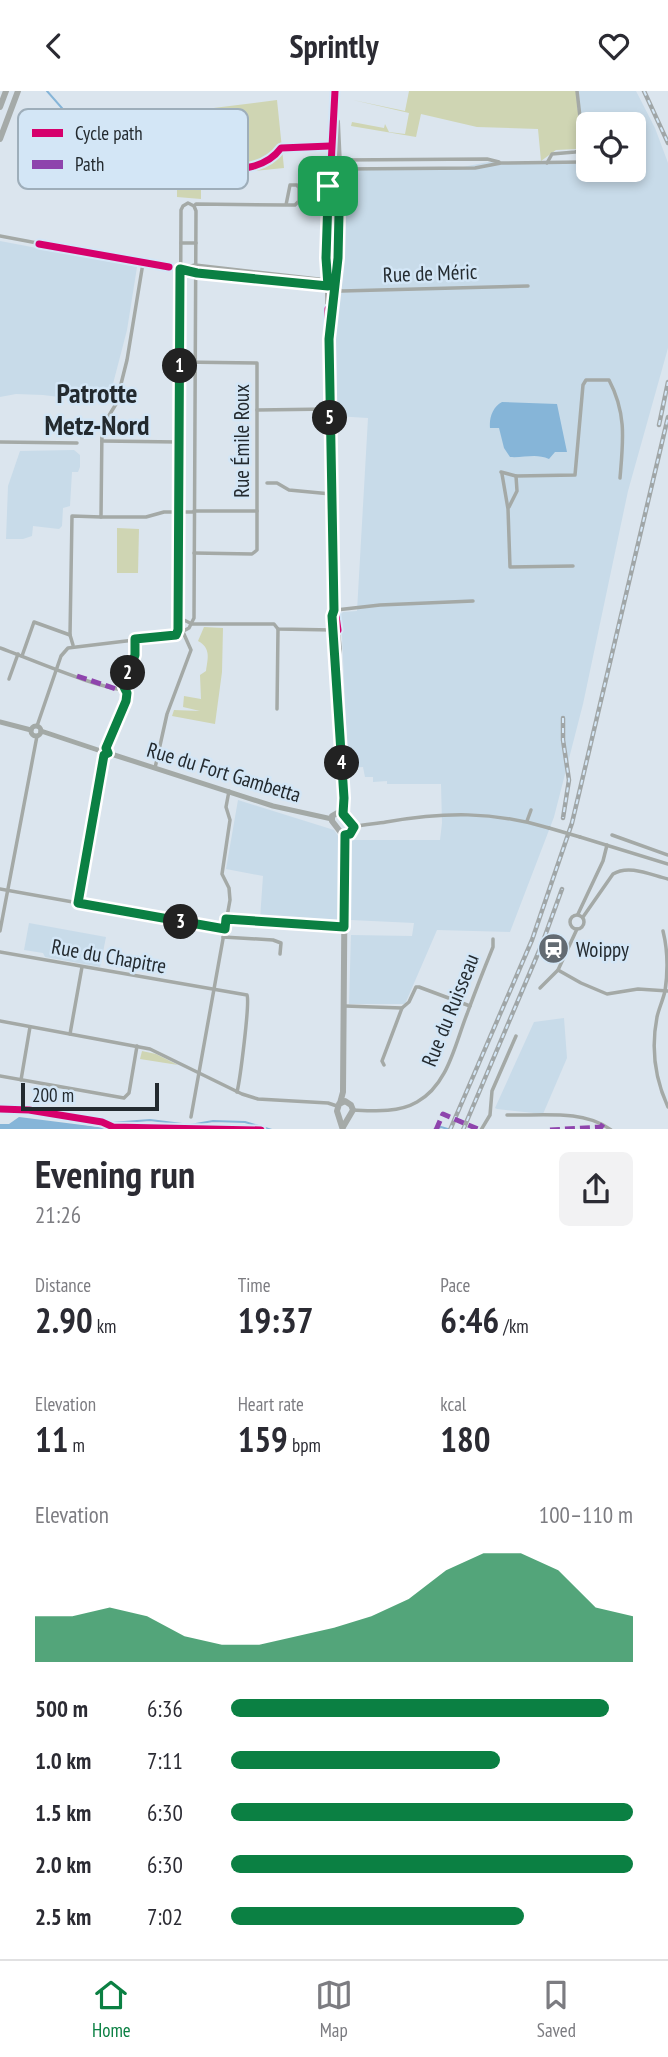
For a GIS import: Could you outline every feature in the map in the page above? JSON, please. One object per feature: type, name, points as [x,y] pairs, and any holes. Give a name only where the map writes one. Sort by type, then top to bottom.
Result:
[{"type":"main road","points":[[0,107],[6,91]]},
{"type":"main road","points":[[0,139],[18,91]]},
{"type":"main road","points":[[329,283],[326,269],[329,169],[335,160],[338,130],[335,91]]},
{"type":"main road","points":[[335,160],[340,169],[329,283],[329,339],[334,610],[339,649],[336,665],[343,814]]},
{"type":"main road","points":[[329,169],[340,169]]},
{"type":"main road","points":[[343,1128],[345,835],[332,818],[335,813],[343,814],[354,827],[350,834],[345,835]]},
{"type":"main road","points":[[342,1104],[353,1110],[344,1116]]},
{"type":"street","points":[[577,91],[579,112]]},
{"type":"street","points":[[547,163],[555,152],[576,152]]},
{"type":"street","points":[[335,160],[487,159],[501,163]]},
{"type":"street","points":[[340,169],[475,168],[501,163],[576,162]]},
{"type":"street","points":[[176,635],[181,209],[187,204],[194,205],[196,204],[286,205],[295,205],[299,201],[297,185],[290,185],[288,188],[286,205]]},
{"type":"street","points":[[0,932],[36,731],[61,656],[73,645],[176,635],[192,624],[194,618],[197,273],[194,205]]},
{"type":"street","points":[[0,236],[197,273],[329,283]]},
{"type":"street","points":[[181,243],[196,243]]},
{"type":"street","points":[[101,517],[102,427],[116,404],[127,360],[143,263]]},
{"type":"street","points":[[180,269],[195,265],[329,283]]},
{"type":"street","name":"Rue de Méric","points":[[329,283],[346,291],[528,286]]},
{"type":"street","name":"Rue Émile Roux","points":[[180,362],[257,363],[255,553],[194,553]]},
{"type":"street","points":[[573,566],[509,567],[508,509],[501,472],[516,476],[575,475],[583,385],[586,380],[609,380],[624,426],[620,478]]},
{"type":"street","points":[[257,410],[330,409]]},
{"type":"street","points":[[0,442],[77,443]]},
{"type":"street","points":[[102,442],[178,442]]},
{"type":"street","points":[[508,509],[517,491],[516,476]]},
{"type":"street","points":[[267,483],[276,483],[289,490],[331,494]]},
{"type":"street","points":[[73,645],[69,635],[72,516],[146,517],[160,512],[257,512]]},
{"type":"street","points":[[334,610],[473,601]]},
{"type":"street","points":[[178,617],[192,624],[274,624],[278,629],[276,709]]},
{"type":"street","points":[[9,679],[34,622],[69,635]]},
{"type":"street","points":[[278,629],[335,630]]},
{"type":"street","points":[[155,768],[167,714],[191,650],[183,632]]},
{"type":"street","points":[[78,903],[105,752],[126,701],[125,689],[135,655],[135,639]]},
{"type":"street","points":[[0,648],[57,669],[125,689]]},
{"type":"street","name":"Rue du Fort Gambetta","points":[[0,722],[105,752],[273,806],[332,818]]},
{"type":"street","points":[[191,1117],[230,894],[222,874],[230,820],[226,807],[229,791]]},
{"type":"street","points":[[527,821],[531,810]]},
{"type":"street","points":[[354,827],[427,815],[498,815],[527,821],[668,864]]},
{"type":"street","points":[[612,835],[668,855]]},
{"type":"street","points":[[576,929],[570,921],[578,914],[603,860],[607,845]]},
{"type":"street","points":[[540,988],[558,969],[576,929],[583,926],[583,917],[613,874],[631,870],[668,879]]},
{"type":"street","points":[[0,889],[225,929]]},
{"type":"street","points":[[578,914],[583,917]]},
{"type":"street","points":[[226,919],[344,927]]},
{"type":"street","points":[[663,932],[668,960],[666,991],[657,1017],[654,1052],[660,1088],[668,1107]]},
{"type":"street","points":[[223,937],[273,940],[281,943],[280,954]]},
{"type":"street","name":"Rue du Ruisseau","points":[[353,1110],[393,1110],[407,1107],[425,1097],[440,1079],[449,1063],[492,947],[492,939]]},
{"type":"street","name":"Rue du Chapitre","points":[[0,952],[243,993],[249,999],[237,1091]]},
{"type":"street","points":[[70,1034],[82,967]]},
{"type":"street","points":[[558,969],[605,993],[638,989],[666,991]]},
{"type":"street","points":[[384,1065],[382,1061],[402,1008],[409,1002],[416,987],[470,1006]]},
{"type":"street","points":[[343,1006],[402,1008]]},
{"type":"street","points":[[0,1021],[158,1052],[258,1100],[342,1104]]},
{"type":"street","points":[[21,1080],[30,1026]]},
{"type":"street","points":[[481,1129],[491,1112],[492,1091],[516,1036]]},
{"type":"street","points":[[0,1076],[124,1098],[129,1093],[137,1046]]},
{"type":"street","points":[[507,1115],[586,1118],[611,1129]]},
{"type":"shaded area","points":[[574,91],[636,91],[655,128],[668,163],[668,348],[628,491],[583,704],[554,817],[510,932],[437,930],[405,1004],[349,1004],[351,935],[412,936],[414,923],[351,920],[351,840],[440,840],[442,823],[441,784],[373,782],[373,777],[365,777],[363,767],[348,768],[341,614],[357,611],[368,418],[335,416],[334,305],[342,173],[347,169],[458,168],[488,162],[576,164],[576,182],[646,182],[646,112],[576,112]]},
{"type":"shaded area","points":[[0,241],[137,267],[127,330],[108,403],[43,395],[16,394],[0,397]]},
{"type":"shaded area","points":[[74,450],[80,455],[80,467],[78,472],[72,472],[70,506],[63,508],[62,526],[59,529],[33,526],[32,536],[6,539],[8,486],[20,451]]},
{"type":"shaded area","points":[[238,800],[334,830],[341,840],[341,926],[260,919],[263,876],[226,869]]},
{"type":"shaded area","points":[[29,923],[106,937],[100,967],[45,957],[43,953],[24,950]]},
{"type":"shaded area","points":[[564,1018],[567,1058],[543,1114],[495,1108],[534,1022]]},
{"type":"green space","points":[[409,91],[576,91],[576,149],[556,150],[541,161],[538,129],[477,127],[421,114],[416,137],[351,126],[352,122],[384,128],[385,124],[389,132],[405,134],[409,113],[353,100],[405,111]]},
{"type":"green space","points":[[277,100],[284,168],[248,171],[248,109],[205,109]]},
{"type":"green space","points":[[177,189],[201,189],[201,199],[177,197]]},
{"type":"green space","points":[[117,528],[139,529],[138,573],[117,573]]},
{"type":"green space","points":[[204,627],[223,628],[222,672],[215,724],[172,716],[174,710],[200,711],[183,707],[184,696],[201,699],[200,675],[206,671],[208,654],[198,641]]},
{"type":"green space","points":[[142,1051],[156,1054],[178,1065],[140,1059]]},
{"type":"water","points":[[502,402],[557,404],[567,452],[555,452],[549,459],[535,456],[510,457],[504,448],[499,428],[490,428],[492,413]]},
{"type":"water","points":[[19,1117],[114,1129],[0,1129],[0,1124],[9,1124]]},
{"type":"waterway","points":[[47,91],[63,109]]},
{"type":"waterway","points":[[0,1106],[44,1109],[111,1123],[150,1120],[190,1125],[213,1121],[245,1122],[269,1129]]},
{"type":"waterway","points":[[436,1129],[448,1129]]},
{"type":"railway","points":[[644,91],[668,143]]},
{"type":"railway","points":[[659,425],[668,382]]},
{"type":"railway","points":[[450,1129],[532,940],[572,823],[668,417]]},
{"type":"railway","points":[[563,718],[563,740],[569,780],[563,818]]},
{"type":"railway","points":[[463,1129],[542,944],[562,889]]},
{"type":"marked path","points":[[77,676],[119,690],[125,689]]},
{"type":"marked path","points":[[436,1129],[443,1114],[478,1129]]},
{"type":"marked path","points":[[567,1129],[601,1127],[603,1124]]},
{"type":"cycle path","points":[[326,258],[335,91]]},
{"type":"cycle path","points":[[248,167],[265,162],[281,148],[330,146]]},
{"type":"cycle path","points":[[39,244],[169,267]]},
{"type":"cycle path","points":[[328,309],[333,595],[338,630]]},
{"type":"cycle path","points":[[0,1109],[29,1110],[102,1122],[113,1127],[212,1129]]},
{"type":"place","name":"Woippy","points":[[553,949]]},
{"type":"district","name":"Patrotte Metz-Nord","points":[[97,408]]},
{"type":"route","points":[[329,169],[340,169],[338,258],[329,355],[332,616],[339,700],[343,814],[354,827],[354,831],[345,835],[344,927],[226,919],[225,929],[78,903],[104,755],[108,753],[106,748],[126,701],[127,693],[124,687],[135,655],[135,639],[176,635],[178,630],[180,269],[328,286],[328,186],[329,169]]}]
